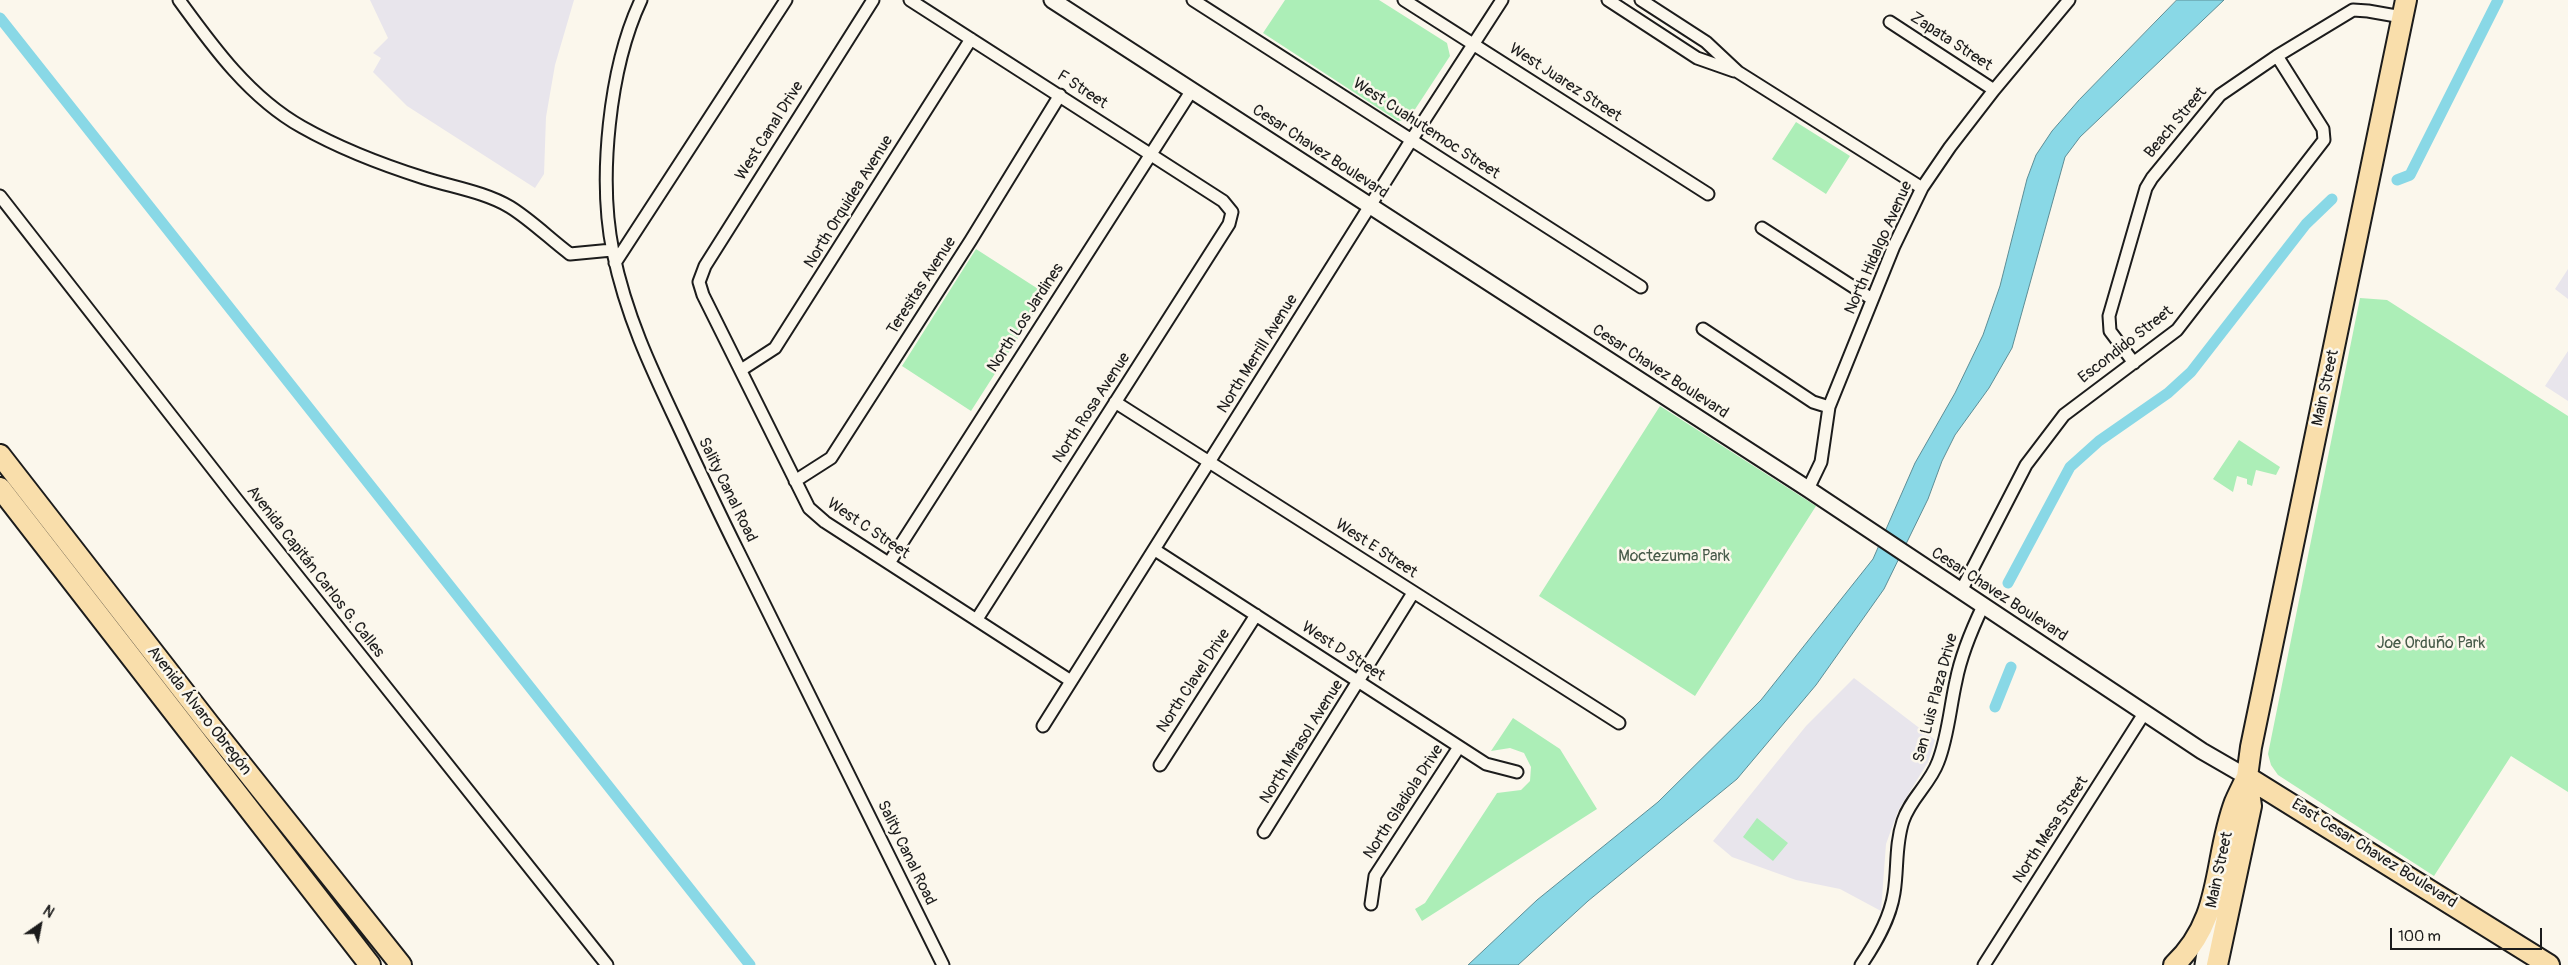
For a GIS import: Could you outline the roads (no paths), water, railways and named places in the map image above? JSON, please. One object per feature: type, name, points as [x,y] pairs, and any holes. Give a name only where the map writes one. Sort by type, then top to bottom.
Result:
[{"type":"highway","name":"Main Street","points":[[2217,965],[2251,806],[2247,777],[2251,747],[2404,9]]},
{"type":"highway","name":"Avenida Álvaro Obregón","points":[[0,455],[400,965]]},
{"type":"highway","name":"Avenida Álvaro Obregón","points":[[0,488],[370,965]]},
{"type":"highway","name":"Main Street","points":[[2212,907],[2235,802],[2247,777]]},
{"type":"highway","name":"East Cesar Chavez Boulevard","points":[[2247,777],[2550,965]]},
{"type":"highway","points":[[2174,965],[2197,938],[2212,907]]},
{"type":"street","points":[[179,0],[236,74],[270,106],[301,127],[342,146],[421,177],[491,199],[510,207],[570,254],[612,250]]},
{"type":"street","name":"Sality Canal Road","points":[[641,0],[625,44],[608,137],[606,182],[612,250],[636,337],[725,524],[943,965]]},
{"type":"street","points":[[616,263],[786,0]]},
{"type":"street","name":"West Canal Drive","points":[[699,282],[705,266],[873,0]]},
{"type":"street","name":"F Street","points":[[910,0],[1223,201],[1232,212]]},
{"type":"street","name":"Cesar Chavez Boulevard","points":[[1052,0],[1808,489],[2202,751],[2247,777]]},
{"type":"street","name":"West Cuahutemoc Street","points":[[1193,0],[1412,139],[1641,288]]},
{"type":"street","name":"West Juarez Street","points":[[1404,0],[1708,194]]},
{"type":"street","name":"North Merrill Avenue","points":[[1043,726],[1370,205],[1502,0]]},
{"type":"street","points":[[1608,0],[1697,58],[1738,72]]},
{"type":"street","points":[[1641,0],[1706,42],[1738,72],[1922,188]]},
{"type":"street","name":"North Hidalgo Avenue","points":[[1808,489],[1821,462],[1830,407],[1894,246],[1922,188],[1950,147],[1994,90],[2069,0]]},
{"type":"street","name":"Beach Street","points":[[2134,363],[2110,331],[2109,316],[2146,188],[2220,95],[2277,56],[2353,10],[2404,9]]},
{"type":"street","name":"Zapata Street","points":[[1890,22],[1994,90]]},
{"type":"street","name":"North Orquidea Avenue","points":[[742,370],[775,348],[971,39]]},
{"type":"street","name":"Escondido Street","points":[[1961,591],[2026,465],[2037,451],[2073,407],[2177,330],[2324,140],[2323,129],[2277,56]]},
{"type":"street","name":"North Los Jardines","points":[[889,563],[1192,90]]},
{"type":"street","name":"Teresitas Avenue","points":[[795,481],[831,458],[971,240],[1060,95]]},
{"type":"street","name":"Avenida Capitán Carlos G. Calles","points":[[0,196],[236,500],[607,965]]},
{"type":"street","name":"North Rosa Avenue","points":[[977,619],[1229,224],[1232,212]]},
{"type":"street","points":[[1762,228],[1872,299]]},
{"type":"street","name":"West C Street","points":[[699,282],[703,295],[742,370],[809,508],[825,522],[1071,681]]},
{"type":"street","points":[[1702,330],[1813,402],[1830,407]]},
{"type":"street","name":"West E Street","points":[[1115,402],[1619,723]]},
{"type":"street","name":"West D Street","points":[[1155,550],[1486,764],[1517,772]]},
{"type":"street","name":"North Mirasol Avenue","points":[[1264,832],[1413,593]]},
{"type":"street","name":"San Luis Plaza Drive","points":[[1861,965],[1876,943],[1890,909],[1894,893],[1898,841],[1904,820],[1912,803],[1938,764],[1956,676],[1983,606]]},
{"type":"street","name":"North Clavel Drive","points":[[1160,765],[1256,615]]},
{"type":"street","name":"North Mesa Street","points":[[1984,965],[2145,712]]},
{"type":"street","name":"North Gladiola Drive","points":[[1371,904],[1375,876],[1459,747]]},
{"type":"street","name":"Main Street","points":[[2203,965],[2212,907]]},
{"type":"water","points":[[2177,0],[2224,0],[2080,137],[2065,157],[2012,348],[1989,388],[1955,435],[1942,461],[1928,499],[1884,589],[1816,685],[1737,779],[1588,901],[1518,965],[1468,965],[1537,900],[1658,802],[1761,700],[1873,559],[1915,463],[1955,393],[1983,335],[2000,286],[2027,179],[2036,155],[2052,131],[2079,100]]},
{"type":"waterway","points":[[2397,180],[2410,175],[2498,0]]},
{"type":"waterway","points":[[0,18],[750,965]]},
{"type":"waterway","points":[[2008,583],[2070,467],[2099,441],[2168,393],[2191,372],[2306,224],[2332,199]]},
{"type":"waterway","points":[[1995,707],[2011,667]]},
{"type":"park label","name":"Moctezuma Park","points":[[1674,557]]},
{"type":"park label","name":"Joe Orduño Park","points":[[2431,644]]}]
